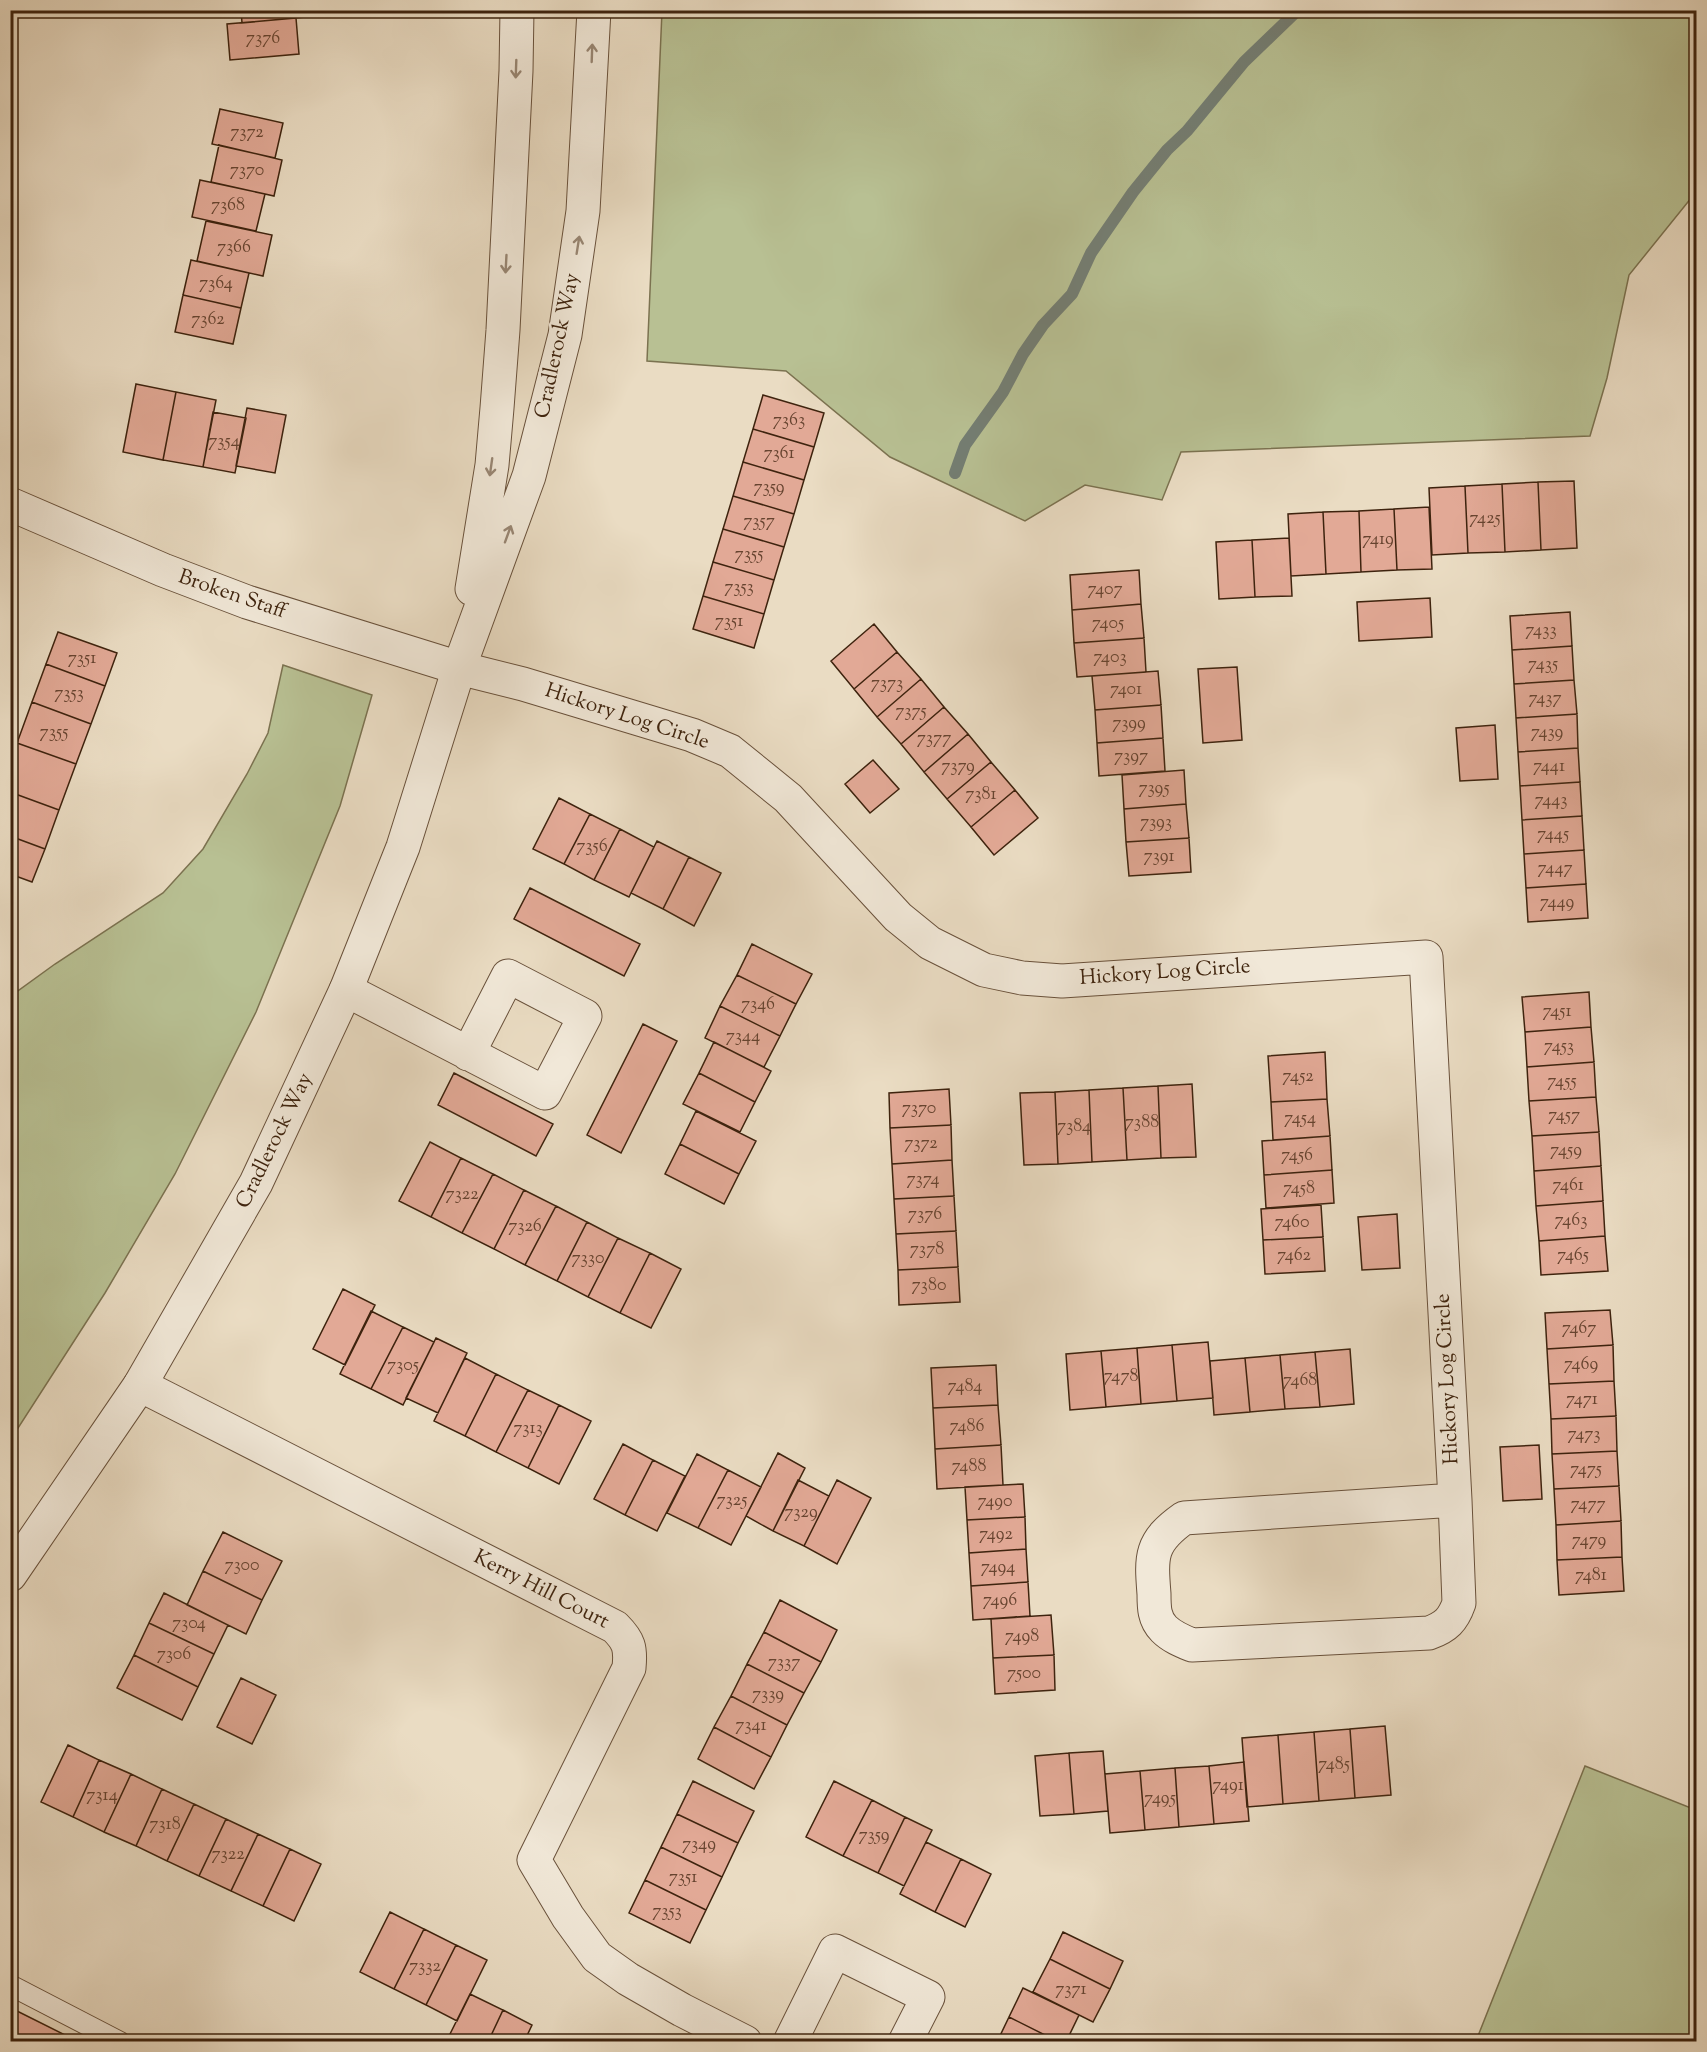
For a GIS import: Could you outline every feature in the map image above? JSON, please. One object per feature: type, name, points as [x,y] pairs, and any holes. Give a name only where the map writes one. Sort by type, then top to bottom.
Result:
[{"type":"street","name":"Cradlerock Way","points":[[459,668],[492,465],[496,420],[503,330],[517,10]]},
{"type":"street","name":"Cradlerock Way","points":[[10,1575],[140,1385],[256,1182],[346,990],[403,847],[459,668],[529,476],[565,335],[583,210],[594,10]]},
{"type":"street","name":"Broken Staff","points":[[10,504],[144,562],[247,602],[459,668]]},
{"type":"street","name":"Hickory Log Circle","points":[[459,668],[523,684],[692,735],[730,751],[788,798],[898,917],[930,943],[984,970],[1022,978],[1062,981],[1426,957],[1455,1500],[1459,1603],[1455,1616],[1444,1628],[1430,1633],[1192,1645],[1176,1638],[1163,1628],[1155,1614],[1151,1562],[1158,1542],[1168,1529],[1184,1518],[1455,1500]]},
{"type":"street","points":[[346,990],[468,1054]]},
{"type":"street","name":"Kerry Hill Court","points":[[140,1385],[615,1627],[627,1639],[630,1656],[629,1668],[534,1860],[568,1917],[597,1957],[628,1979],[673,2005],[745,2042]]},
{"type":"street","points":[[790,2042],[835,1951],[928,1997],[905,2042]]},
{"type":"lane","points":[[10,1985],[120,2042]]},
{"type":"green space","points":[[662,11],[1696,11],[1696,192],[1629,275],[1607,378],[1590,436],[1181,452],[1162,500],[1085,485],[1025,521],[890,457],[786,371],[647,361]]},
{"type":"green space","points":[[283,665],[372,695],[340,806],[256,1012],[175,1174],[105,1293],[11,1439],[11,996],[55,964],[163,893],[203,849],[268,733]]},
{"type":"green space","points":[[1585,1766],[1696,1810],[1696,2041],[1476,2041]]},
{"type":"building","points":[[241,10],[305,10],[305,17],[242,23]]},
{"type":"building","points":[[296,18],[299,54],[230,60],[227,24]]},
{"type":"building","points":[[220,109],[283,123],[275,158],[212,144]]},
{"type":"building","points":[[219,145],[282,160],[274,196],[211,182]]},
{"type":"building","points":[[200,180],[265,194],[256,231],[192,217]]},
{"type":"building","points":[[206,221],[272,235],[263,276],[197,261]]},
{"type":"building","points":[[191,260],[249,273],[241,308],[183,295]]},
{"type":"building","points":[[183,295],[241,308],[233,344],[175,332]]},
{"type":"building","points":[[136,384],[176,392],[163,460],[123,452]]},
{"type":"building","points":[[176,392],[216,400],[203,467],[163,460]]},
{"type":"building","points":[[763,395],[824,413],[814,447],[753,429]]},
{"type":"building","points":[[247,408],[286,415],[275,473],[236,466]]},
{"type":"building","points":[[213,412],[246,418],[235,473],[203,467]]},
{"type":"building","points":[[753,429],[814,447],[804,480],[743,462]]},
{"type":"building","points":[[743,462],[804,480],[794,514],[733,496]]},
{"type":"building","points":[[1574,481],[1577,548],[1541,550],[1538,482]]},
{"type":"building","points":[[1538,482],[1541,550],[1505,552],[1502,484]]},
{"type":"building","points":[[1502,484],[1505,552],[1468,553],[1465,486]]},
{"type":"building","points":[[1465,486],[1468,553],[1432,555],[1429,488]]},
{"type":"building","points":[[733,496],[794,514],[784,547],[723,529]]},
{"type":"building","points":[[1429,507],[1432,569],[1397,570],[1394,509]]},
{"type":"building","points":[[1394,509],[1397,570],[1361,572],[1359,511]]},
{"type":"building","points":[[1359,511],[1361,572],[1326,574],[1323,512]]},
{"type":"building","points":[[1323,512],[1326,574],[1291,576],[1288,514]]},
{"type":"building","points":[[723,529],[784,547],[774,580],[713,562]]},
{"type":"building","points":[[1289,538],[1292,596],[1255,597],[1252,540]]},
{"type":"building","points":[[1252,540],[1255,597],[1219,599],[1216,542]]},
{"type":"building","points":[[713,562],[774,580],[764,614],[703,596]]},
{"type":"building","points":[[1139,570],[1141,604],[1072,610],[1070,575]]},
{"type":"building","points":[[703,596],[764,614],[754,648],[693,629]]},
{"type":"building","points":[[1430,598],[1432,637],[1359,641],[1357,602]]},
{"type":"building","points":[[1141,604],[1144,638],[1074,643],[1072,610]]},
{"type":"building","points":[[1570,612],[1572,646],[1512,650],[1510,616]]},
{"type":"building","points":[[874,624],[897,652],[854,689],[831,661]]},
{"type":"building","points":[[58,632],[117,653],[105,686],[46,664]]},
{"type":"building","points":[[1144,638],[1146,672],[1077,677],[1074,643]]},
{"type":"building","points":[[1572,646],[1574,680],[1514,684],[1512,650]]},
{"type":"building","points":[[897,652],[921,679],[877,717],[854,689]]},
{"type":"building","points":[[46,664],[105,686],[91,724],[32,702]]},
{"type":"building","points":[[1237,667],[1242,740],[1203,743],[1198,669]]},
{"type":"building","points":[[1158,671],[1161,705],[1095,710],[1092,676]]},
{"type":"building","points":[[921,679],[944,707],[901,744],[877,717]]},
{"type":"building","points":[[1574,680],[1577,714],[1516,718],[1514,684]]},
{"type":"building","points":[[32,702],[91,724],[76,764],[17,743]]},
{"type":"building","points":[[1161,705],[1163,738],[1097,743],[1095,710]]},
{"type":"building","points":[[944,707],[968,734],[924,772],[901,744]]},
{"type":"building","points":[[1577,714],[1578,748],[1518,752],[1516,718]]},
{"type":"building","points":[[1495,725],[1498,779],[1460,781],[1456,728]]},
{"type":"building","points":[[968,734],[991,762],[947,799],[924,772]]},
{"type":"building","points":[[1163,738],[1165,771],[1099,776],[1097,743]]},
{"type":"building","points":[[17,743],[76,764],[59,810],[10,792],[10,761]]},
{"type":"building","points":[[1578,748],[1580,782],[1520,786],[1518,752]]},
{"type":"building","points":[[873,760],[899,789],[870,813],[845,784]]},
{"type":"building","points":[[991,762],[1015,790],[971,827],[947,799]]},
{"type":"building","points":[[1184,770],[1186,804],[1124,809],[1122,775]]},
{"type":"building","points":[[1580,782],[1582,816],[1522,820],[1520,786]]},
{"type":"building","points":[[1015,790],[1038,818],[994,855],[971,827]]},
{"type":"building","points":[[10,792],[59,810],[45,849],[10,836]]},
{"type":"building","points":[[559,798],[590,814],[564,864],[533,849]]},
{"type":"building","points":[[1186,804],[1189,838],[1126,842],[1124,809]]},
{"type":"building","points":[[590,814],[620,829],[594,880],[564,864]]},
{"type":"building","points":[[1582,816],[1584,850],[1524,854],[1522,820]]},
{"type":"building","points":[[620,829],[654,847],[629,897],[594,880]]},
{"type":"building","points":[[10,836],[45,849],[32,882],[10,874]]},
{"type":"building","points":[[1189,838],[1191,872],[1129,876],[1126,842]]},
{"type":"building","points":[[657,841],[689,857],[663,909],[631,893]]},
{"type":"building","points":[[1584,850],[1586,884],[1526,888],[1524,854]]},
{"type":"building","points":[[689,857],[721,873],[694,926],[663,909]]},
{"type":"building","points":[[1586,884],[1588,918],[1528,922],[1526,888]]},
{"type":"building","points":[[530,888],[640,944],[624,976],[514,919]]},
{"type":"building","points":[[752,944],[812,974],[796,1004],[737,975]]},
{"type":"building","points":[[737,975],[796,1004],[780,1036],[720,1006]]},
{"type":"building","points":[[1589,992],[1591,1027],[1525,1032],[1522,997]]},
{"type":"building","points":[[720,1006],[780,1036],[764,1067],[705,1038]]},
{"type":"building","points":[[643,1024],[677,1041],[621,1153],[587,1135]]},
{"type":"building","points":[[1591,1027],[1594,1062],[1527,1067],[1525,1032]]},
{"type":"building","points":[[714,1042],[771,1071],[755,1102],[699,1073]]},
{"type":"building","points":[[1325,1052],[1327,1099],[1271,1102],[1268,1056]]},
{"type":"building","points":[[1594,1062],[1596,1097],[1529,1101],[1527,1067]]},
{"type":"building","points":[[454,1073],[553,1124],[536,1156],[438,1105]]},
{"type":"building","points":[[699,1073],[755,1102],[740,1132],[683,1104]]},
{"type":"building","points":[[1192,1084],[1196,1157],[1161,1158],[1158,1086]]},
{"type":"building","points":[[1158,1086],[1161,1158],[1127,1160],[1123,1088]]},
{"type":"building","points":[[1123,1088],[1127,1160],[1092,1162],[1089,1090]]},
{"type":"building","points":[[949,1089],[951,1125],[890,1128],[889,1093]]},
{"type":"building","points":[[1089,1090],[1092,1162],[1058,1164],[1055,1092]]},
{"type":"building","points":[[1055,1092],[1058,1164],[1024,1165],[1020,1093]]},
{"type":"building","points":[[1596,1097],[1599,1132],[1532,1136],[1529,1101]]},
{"type":"building","points":[[1327,1099],[1330,1136],[1273,1140],[1271,1102]]},
{"type":"building","points":[[696,1111],[756,1141],[739,1174],[680,1144]]},
{"type":"building","points":[[951,1125],[952,1160],[892,1164],[890,1128]]},
{"type":"building","points":[[1599,1132],[1601,1166],[1534,1171],[1532,1136]]},
{"type":"building","points":[[1330,1136],[1332,1170],[1264,1175],[1262,1141]]},
{"type":"building","points":[[430,1142],[461,1158],[431,1217],[399,1201]]},
{"type":"building","points":[[680,1144],[739,1174],[724,1204],[665,1174]]},
{"type":"building","points":[[461,1158],[493,1174],[462,1233],[431,1217]]},
{"type":"building","points":[[952,1160],[954,1196],[894,1199],[892,1164]]},
{"type":"building","points":[[1601,1166],[1603,1201],[1536,1206],[1534,1171]]},
{"type":"building","points":[[1332,1170],[1334,1203],[1266,1208],[1264,1175]]},
{"type":"building","points":[[493,1174],[524,1190],[494,1249],[462,1233]]},
{"type":"building","points":[[524,1190],[556,1206],[525,1265],[494,1249]]},
{"type":"building","points":[[954,1196],[956,1231],[896,1234],[894,1199]]},
{"type":"building","points":[[1603,1201],[1605,1236],[1539,1241],[1536,1206]]},
{"type":"building","points":[[1321,1205],[1323,1237],[1263,1240],[1261,1209]]},
{"type":"building","points":[[556,1206],[587,1222],[557,1281],[525,1265]]},
{"type":"building","points":[[1397,1214],[1400,1268],[1362,1270],[1358,1217]]},
{"type":"building","points":[[587,1222],[618,1238],[588,1297],[557,1281]]},
{"type":"building","points":[[956,1231],[958,1267],[898,1270],[896,1234]]},
{"type":"building","points":[[1605,1236],[1608,1271],[1541,1275],[1539,1241]]},
{"type":"building","points":[[1323,1237],[1325,1271],[1265,1274],[1263,1240]]},
{"type":"building","points":[[618,1238],[650,1253],[620,1313],[588,1297]]},
{"type":"building","points":[[650,1253],[681,1269],[651,1328],[620,1313]]},
{"type":"building","points":[[958,1267],[960,1302],[899,1305],[898,1270]]},
{"type":"building","points":[[343,1289],[375,1305],[345,1365],[313,1349]]},
{"type":"building","points":[[1610,1310],[1613,1345],[1547,1349],[1545,1313]]},
{"type":"building","points":[[371,1311],[403,1327],[371,1389],[340,1374]]},
{"type":"building","points":[[403,1327],[434,1342],[403,1405],[371,1389]]},
{"type":"building","points":[[436,1338],[467,1353],[438,1413],[406,1398]]},
{"type":"building","points":[[1208,1342],[1213,1398],[1177,1401],[1172,1345]]},
{"type":"building","points":[[1172,1345],[1177,1401],[1141,1404],[1137,1348]]},
{"type":"building","points":[[1613,1345],[1614,1381],[1549,1384],[1547,1349]]},
{"type":"building","points":[[1137,1348],[1141,1404],[1106,1407],[1101,1351]]},
{"type":"building","points":[[1350,1349],[1354,1404],[1320,1407],[1315,1352]]},
{"type":"building","points":[[1101,1351],[1106,1407],[1070,1410],[1066,1354]]},
{"type":"building","points":[[1315,1352],[1320,1407],[1285,1409],[1280,1355]]},
{"type":"building","points":[[1280,1355],[1285,1409],[1250,1412],[1245,1358]]},
{"type":"building","points":[[465,1358],[496,1374],[465,1436],[434,1421]]},
{"type":"building","points":[[1245,1358],[1250,1412],[1214,1415],[1210,1361]]},
{"type":"building","points":[[996,1365],[998,1405],[933,1408],[931,1368]]},
{"type":"building","points":[[496,1374],[528,1390],[496,1452],[465,1436]]},
{"type":"building","points":[[1614,1381],[1616,1416],[1551,1419],[1549,1384]]},
{"type":"building","points":[[528,1390],[559,1405],[528,1468],[496,1452]]},
{"type":"building","points":[[559,1405],[591,1421],[559,1484],[528,1468]]},
{"type":"building","points":[[998,1405],[1001,1445],[935,1449],[933,1408]]},
{"type":"building","points":[[1616,1416],[1617,1451],[1552,1454],[1551,1419]]},
{"type":"building","points":[[623,1444],[653,1460],[625,1515],[594,1499]]},
{"type":"building","points":[[1001,1445],[1003,1485],[937,1489],[935,1449]]},
{"type":"building","points":[[1539,1445],[1542,1499],[1503,1501],[1500,1447]]},
{"type":"building","points":[[1617,1451],[1619,1486],[1554,1489],[1552,1454]]},
{"type":"building","points":[[778,1453],[805,1468],[773,1531],[746,1516]]},
{"type":"building","points":[[697,1454],[728,1470],[698,1528],[667,1513]]},
{"type":"building","points":[[653,1460],[685,1476],[657,1531],[625,1515]]},
{"type":"building","points":[[728,1470],[761,1487],[731,1545],[698,1528]]},
{"type":"building","points":[[798,1480],[829,1496],[804,1546],[773,1531]]},
{"type":"building","points":[[837,1480],[871,1498],[837,1564],[804,1546]]},
{"type":"building","points":[[1023,1484],[1025,1517],[967,1520],[965,1487]]},
{"type":"building","points":[[1619,1486],[1621,1521],[1556,1525],[1554,1489]]},
{"type":"building","points":[[1025,1517],[1026,1549],[969,1553],[967,1520]]},
{"type":"building","points":[[1621,1521],[1622,1557],[1557,1560],[1556,1525]]},
{"type":"building","points":[[223,1532],[282,1561],[262,1600],[203,1571]]},
{"type":"building","points":[[1026,1549],[1028,1582],[971,1586],[969,1553]]},
{"type":"building","points":[[1622,1557],[1624,1591],[1559,1595],[1557,1560]]},
{"type":"building","points":[[203,1571],[262,1600],[246,1634],[187,1605]]},
{"type":"building","points":[[1028,1582],[1030,1616],[973,1620],[971,1586]]},
{"type":"building","points":[[164,1593],[228,1625],[214,1654],[149,1623]]},
{"type":"building","points":[[780,1600],[837,1630],[821,1662],[764,1632]]},
{"type":"building","points":[[1051,1615],[1054,1655],[993,1658],[991,1619]]},
{"type":"building","points":[[149,1623],[214,1654],[198,1687],[134,1655]]},
{"type":"building","points":[[764,1632],[821,1662],[804,1693],[747,1664]]},
{"type":"building","points":[[134,1655],[198,1687],[182,1720],[117,1688]]},
{"type":"building","points":[[1054,1655],[1055,1690],[995,1694],[993,1658]]},
{"type":"building","points":[[747,1664],[804,1693],[787,1725],[731,1696]]},
{"type":"building","points":[[241,1678],[276,1695],[252,1744],[217,1727]]},
{"type":"building","points":[[731,1696],[787,1725],[771,1757],[714,1727]]},
{"type":"building","points":[[1385,1726],[1391,1795],[1355,1798],[1350,1729]]},
{"type":"building","points":[[714,1727],[771,1757],[754,1789],[698,1759]]},
{"type":"building","points":[[1350,1729],[1355,1798],[1319,1801],[1314,1732]]},
{"type":"building","points":[[1314,1732],[1319,1801],[1283,1804],[1278,1735]]},
{"type":"building","points":[[1278,1735],[1283,1804],[1247,1807],[1242,1738]]},
{"type":"building","points":[[68,1745],[99,1760],[73,1817],[41,1802]]},
{"type":"building","points":[[1103,1751],[1108,1811],[1074,1814],[1069,1753]]},
{"type":"building","points":[[1069,1753],[1074,1814],[1040,1816],[1035,1756]]},
{"type":"building","points":[[99,1760],[131,1774],[104,1832],[73,1817]]},
{"type":"building","points":[[1244,1762],[1249,1821],[1214,1824],[1209,1766]]},
{"type":"building","points":[[1209,1766],[1214,1824],[1179,1827],[1175,1768]]},
{"type":"building","points":[[1175,1768],[1179,1827],[1145,1830],[1140,1771]]},
{"type":"building","points":[[1140,1771],[1145,1830],[1110,1833],[1105,1774]]},
{"type":"building","points":[[131,1774],[162,1789],[136,1846],[104,1832]]},
{"type":"building","points":[[693,1781],[754,1811],[738,1843],[677,1814]]},
{"type":"building","points":[[834,1781],[872,1800],[843,1856],[806,1837]]},
{"type":"building","points":[[162,1789],[194,1804],[167,1861],[136,1846]]},
{"type":"building","points":[[872,1800],[905,1817],[878,1873],[843,1856]]},
{"type":"building","points":[[194,1804],[226,1819],[199,1876],[167,1861]]},
{"type":"building","points":[[677,1814],[738,1843],[722,1877],[661,1847]]},
{"type":"building","points":[[905,1817],[932,1830],[904,1886],[878,1873]]},
{"type":"building","points":[[226,1819],[258,1834],[231,1891],[199,1876]]},
{"type":"building","points":[[258,1834],[290,1849],[263,1906],[231,1891]]},
{"type":"building","points":[[926,1842],[961,1859],[935,1912],[900,1894]]},
{"type":"building","points":[[661,1847],[722,1877],[706,1910],[645,1880]]},
{"type":"building","points":[[290,1849],[321,1864],[294,1921],[263,1906]]},
{"type":"building","points":[[961,1859],[991,1874],[965,1927],[935,1912]]},
{"type":"building","points":[[645,1880],[706,1910],[690,1943],[629,1913]]},
{"type":"building","points":[[390,1912],[424,1929],[394,1989],[360,1972]]},
{"type":"building","points":[[424,1929],[456,1945],[426,2005],[394,1989]]},
{"type":"building","points":[[1063,1932],[1123,1961],[1110,1989],[1050,1959]]},
{"type":"building","points":[[456,1945],[487,1960],[457,2021],[426,2005]]},
{"type":"building","points":[[1050,1959],[1110,1989],[1093,2022],[1033,1992]]},
{"type":"building","points":[[1023,1988],[1079,2015],[1066,2042],[1059,2042],[1009,2017]]},
{"type":"building","points":[[470,1994],[503,2010],[488,2042],[446,2042]]},
{"type":"building","points":[[11,2008],[79,2042],[10,2042]]},
{"type":"building","points":[[503,2010],[532,2025],[524,2042],[488,2042]]},
{"type":"building","points":[[1009,2017],[1059,2042],[997,2042]]},
{"type":"waterway","points":[[955,473],[965,445],[1003,392],[1023,354],[1043,325],[1072,294],[1091,253],[1133,192],[1244,62],[1298,10]]}]
